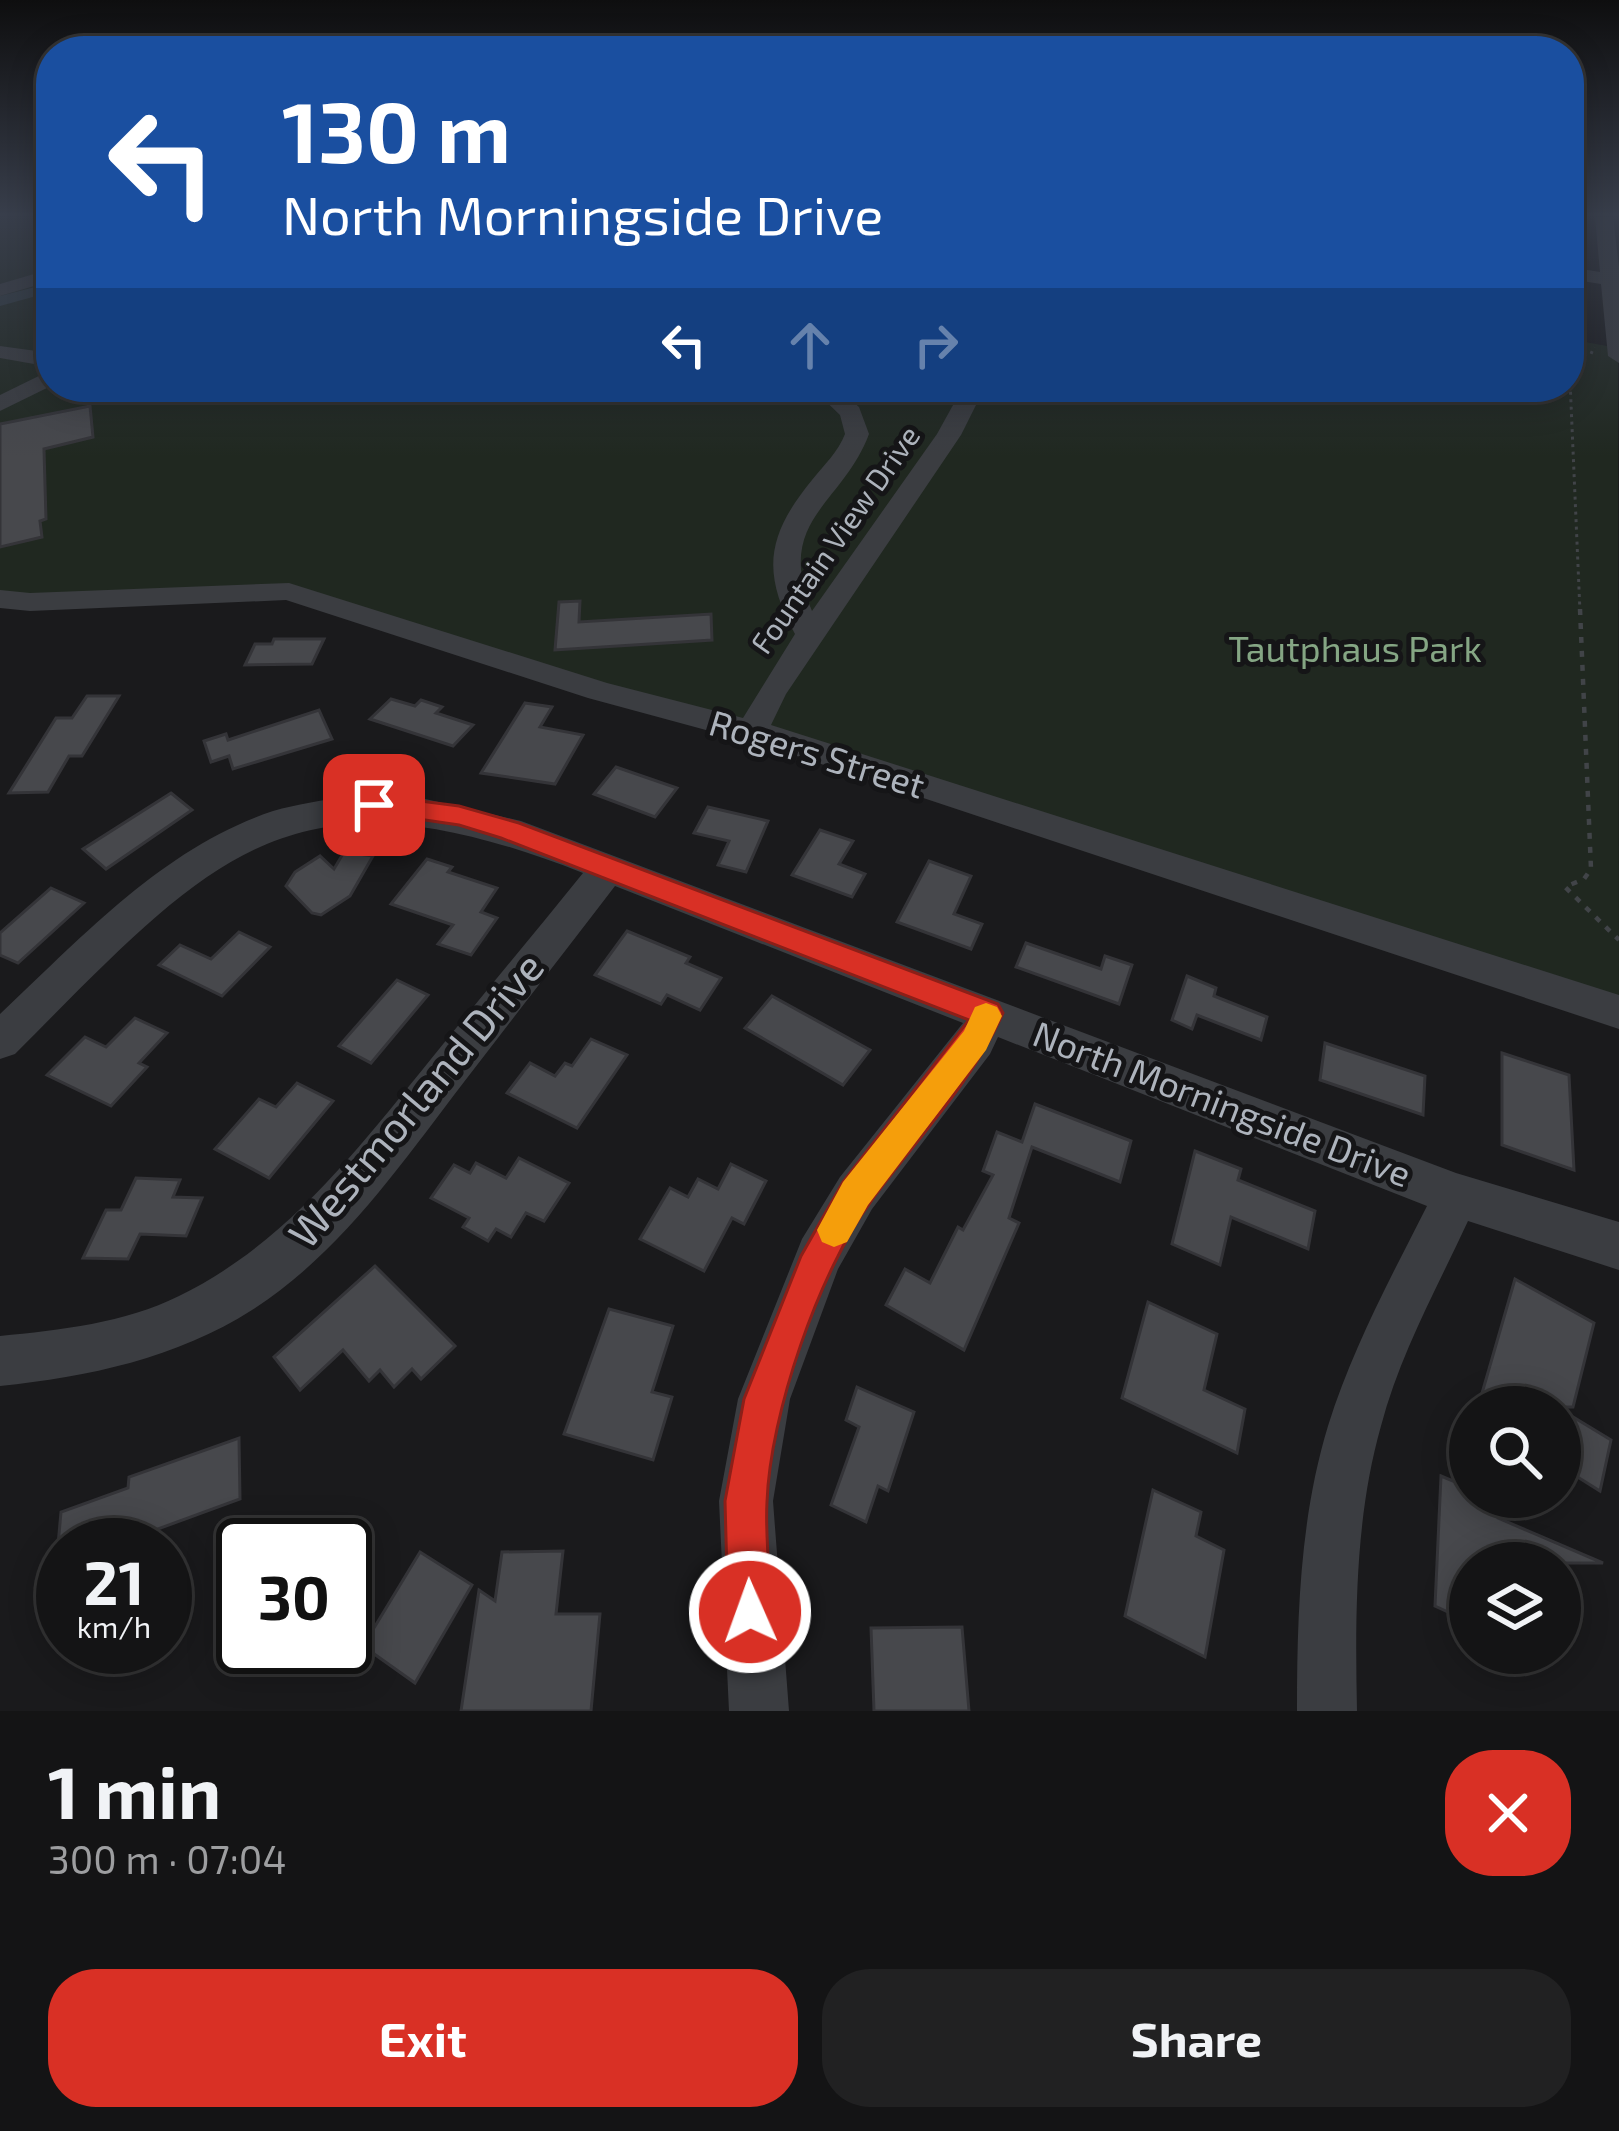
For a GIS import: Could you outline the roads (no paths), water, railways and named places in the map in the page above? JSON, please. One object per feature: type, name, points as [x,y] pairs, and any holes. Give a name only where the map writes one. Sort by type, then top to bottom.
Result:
[{"type":"street","points":[[1613,297],[1609,330],[1619,356]]},
{"type":"street","points":[[0,352],[36,359]]},
{"type":"street","points":[[0,404],[36,371]]},
{"type":"street","points":[[810,634],[789,592],[787,538],[800,510],[844,458],[857,434],[851,412],[839,402]]},
{"type":"street","name":"Fountain View Drive","points":[[753,730],[771,692],[950,435],[966,402]]},
{"type":"street","name":"Rogers Street","points":[[0,599],[289,592],[599,691],[753,730],[1619,1012]]},
{"type":"street","name":"North Morningside Drive","points":[[0,1041],[148,901],[197,862],[244,834],[310,812],[374,805],[459,815],[509,830],[1456,1195],[1619,1246]]},
{"type":"street","name":"Westmorland Drive","points":[[0,1360],[70,1354],[129,1342],[196,1314],[249,1284],[299,1245],[398,1134],[606,871]]},
{"type":"street","points":[[759,1711],[746,1501],[764,1399],[819,1256],[846,1209],[975,1041],[988,1013]]},
{"type":"street","points":[[1327,1711],[1325,1624],[1335,1516],[1366,1389],[1456,1195]]},
{"type":"waterway","points":[[0,301],[15,297]]},
{"type":"park label","name":"Tautphaus Park","points":[[1355,649]]}]
